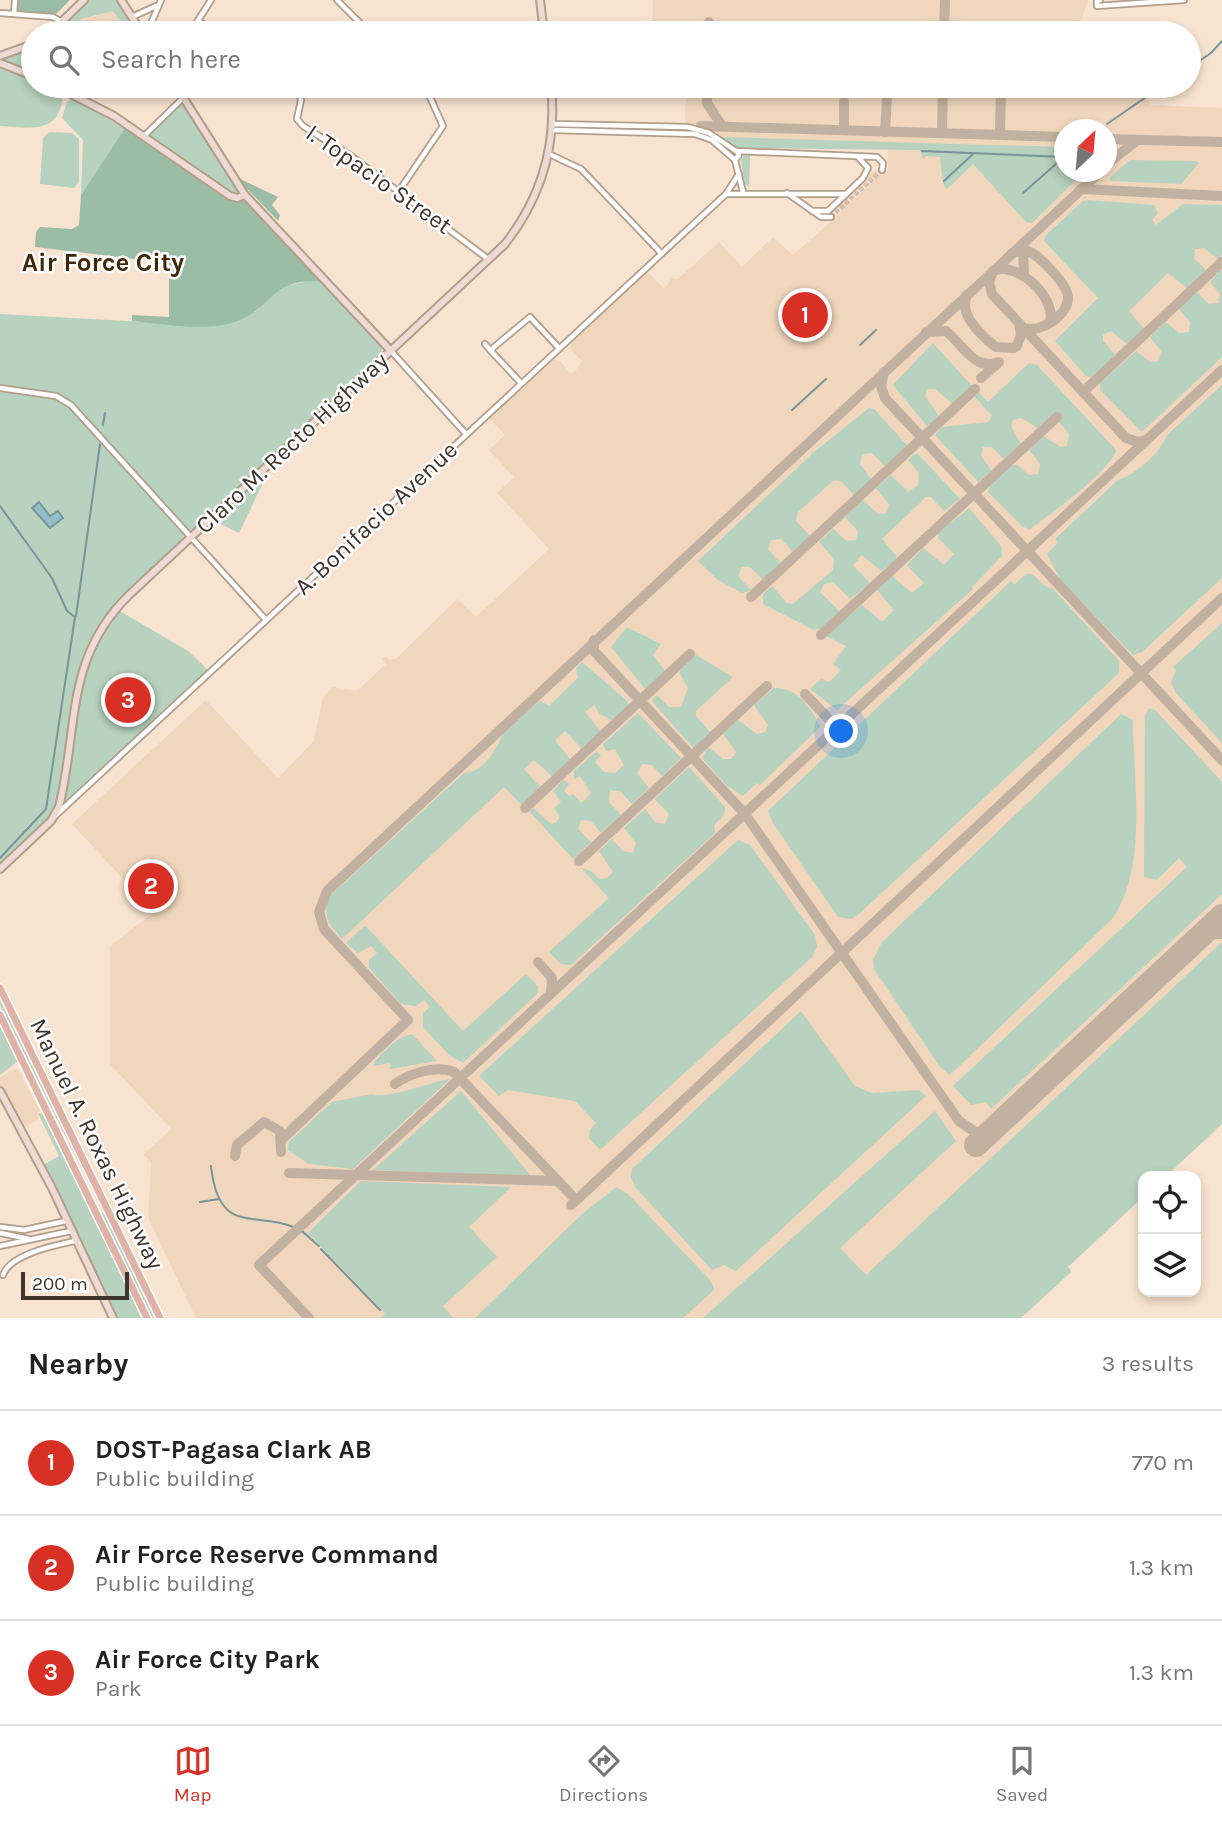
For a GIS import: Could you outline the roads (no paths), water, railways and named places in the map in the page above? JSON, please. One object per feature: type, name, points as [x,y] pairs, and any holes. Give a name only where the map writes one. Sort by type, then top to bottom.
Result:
[{"type":"main road","points":[[63,21],[84,0]]},
{"type":"main road","points":[[121,0],[135,21]]},
{"type":"main road","points":[[540,0],[543,21]]},
{"type":"main road","points":[[0,56],[21,48]]},
{"type":"main road","points":[[0,63],[21,71]]},
{"type":"main road","points":[[81,98],[144,136],[232,197],[245,195]]},
{"type":"main road","points":[[184,98],[245,195],[391,351]]},
{"type":"main road","name":"Claro M. Recto Highway","points":[[55,816],[62,793],[78,681],[89,649],[116,608],[391,351],[524,217],[548,154],[553,127],[552,98]]},
{"type":"main road","name":"A. Bonifacio Avenue","points":[[0,869],[55,816]]},
{"type":"main road","name":"Manuel A. Roxas Highway","points":[[0,988],[160,1318]]},
{"type":"main road","name":"Manuel A. Roxas Highway","points":[[0,1015],[147,1318]]},
{"type":"main road","points":[[0,1091],[30,1144],[113,1318]]},
{"type":"main road","points":[[95,1209],[105,1205]]},
{"type":"street","points":[[14,13],[15,0]]},
{"type":"street","points":[[150,21],[161,0]]},
{"type":"street","points":[[198,21],[211,0]]},
{"type":"street","points":[[337,0],[358,21]]},
{"type":"street","points":[[1100,0],[1097,0],[1097,5],[1184,0]]},
{"type":"street","points":[[132,17],[157,6]]},
{"type":"street","points":[[0,13],[53,17],[60,21]]},
{"type":"street","points":[[144,136],[184,98]]},
{"type":"street","name":"I. Topacio Street","points":[[301,98],[297,119],[303,127],[340,148],[484,256]]},
{"type":"street","points":[[399,191],[443,126],[432,98]]},
{"type":"street","points":[[553,127],[702,130],[735,151],[739,155],[735,160]]},
{"type":"street","points":[[638,129],[695,134],[712,141],[735,160],[743,192]]},
{"type":"street","points":[[729,156],[735,151],[853,156],[879,159],[882,170]]},
{"type":"street","points":[[548,154],[582,169],[661,253]]},
{"type":"street","points":[[812,211],[825,212],[863,178],[868,168],[863,160],[853,156]]},
{"type":"street","name":"A. Bonifacio Avenue","points":[[55,816],[726,194],[739,174]]},
{"type":"street","points":[[852,188],[853,197]]},
{"type":"street","points":[[787,193],[821,217],[831,217]]},
{"type":"street","points":[[726,194],[846,194]]},
{"type":"street","points":[[491,351],[529,317],[559,348]]},
{"type":"street","points":[[485,344],[521,383]]},
{"type":"street","points":[[391,351],[466,434]]},
{"type":"street","points":[[0,388],[56,396],[71,405],[266,621]]},
{"type":"street","points":[[0,1227],[24,1230],[66,1221]]},
{"type":"street","points":[[0,1246],[71,1232]]},
{"type":"street","points":[[0,1233],[29,1241]]},
{"type":"street","points":[[3,1275],[5,1268],[22,1255],[75,1241]]},
{"type":"water","points":[[39,502],[50,516],[58,511],[63,518],[50,528],[32,508]]},
{"type":"waterway","points":[[1201,60],[1222,41]]},
{"type":"waterway","points":[[1114,119],[1145,98]]},
{"type":"waterway","points":[[922,151],[1054,157]]},
{"type":"waterway","points":[[944,181],[974,153]]},
{"type":"waterway","points":[[1023,193],[1054,166]]},
{"type":"waterway","points":[[860,345],[876,330]]},
{"type":"waterway","points":[[792,410],[826,379]]},
{"type":"waterway","points":[[103,425],[105,413]]},
{"type":"waterway","points":[[76,616],[100,444]]},
{"type":"waterway","points":[[0,506],[52,578],[67,611],[75,617],[46,809],[0,858]]},
{"type":"waterway","points":[[211,1166],[215,1189],[222,1203],[231,1212],[241,1217],[298,1229],[319,1246]]},
{"type":"waterway","points":[[200,1202],[219,1199]]},
{"type":"waterway","points":[[321,1249],[380,1310]]},
{"type":"tunnel","points":[[831,217],[882,170]]},
{"type":"place","name":"DOST-Pagasa Clark AB","points":[[805,315]]},
{"type":"place","name":"Air Force City Park","points":[[128,700]]},
{"type":"place","name":"Air Force Reserve Command","points":[[151,886]]},
{"type":"district","name":"Air Force City","points":[[103,262]]}]
